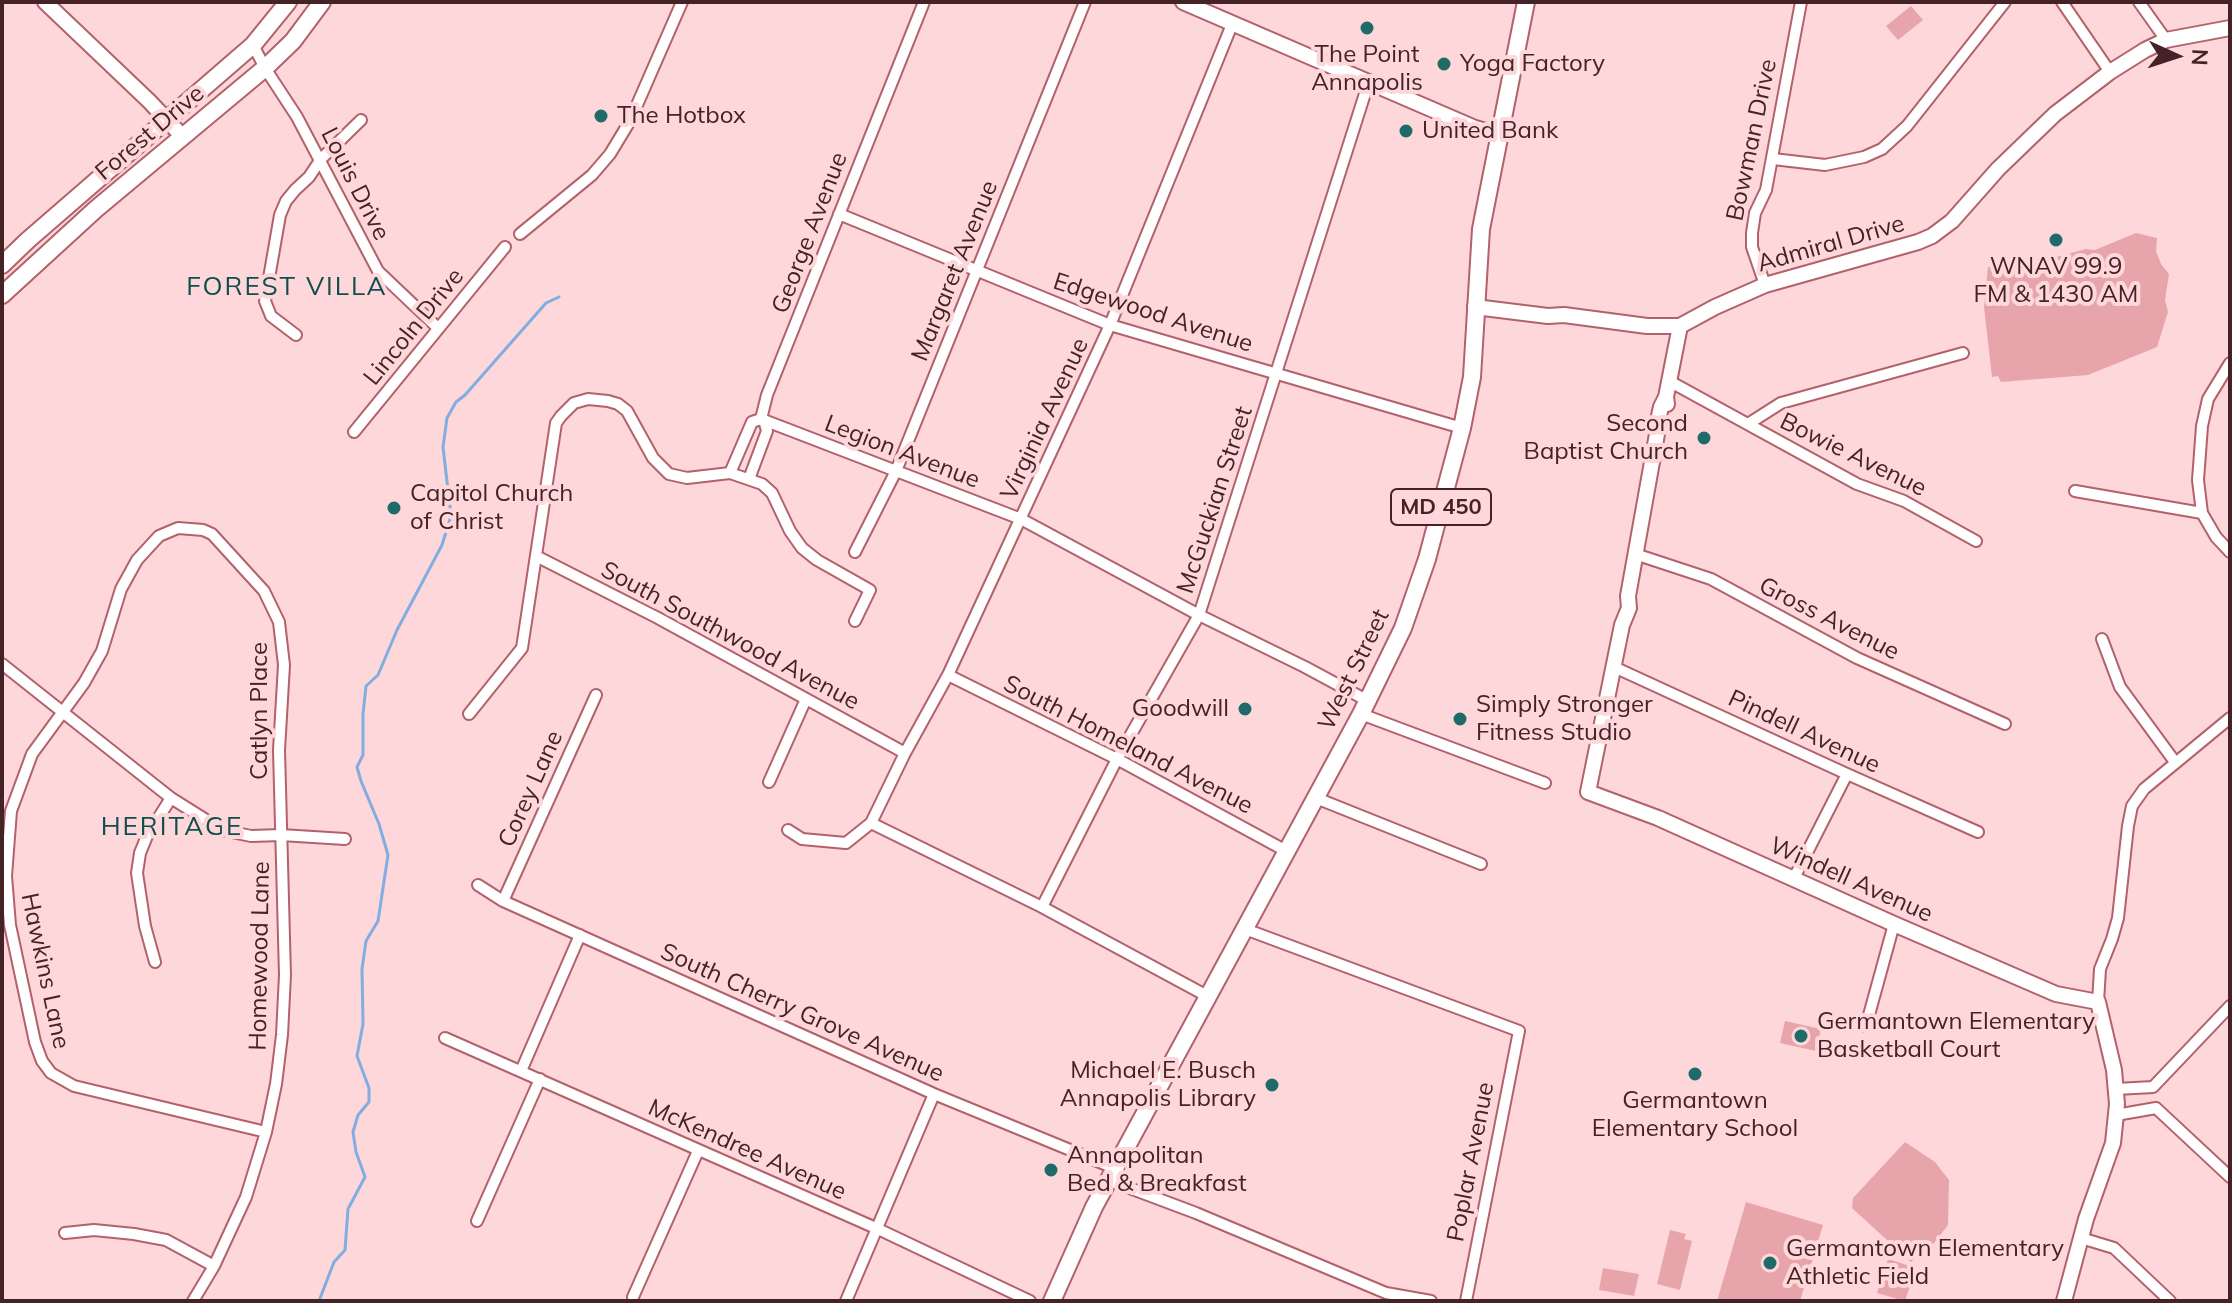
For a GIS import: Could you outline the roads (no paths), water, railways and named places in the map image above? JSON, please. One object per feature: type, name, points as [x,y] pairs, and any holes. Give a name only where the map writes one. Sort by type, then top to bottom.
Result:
[{"type":"main road","name":"Forest Drive","points":[[2,265],[253,45],[288,2]]},
{"type":"main road","name":"Forest Drive","points":[[2,295],[117,192],[265,68],[293,41],[322,2]]},
{"type":"main road","name":"West Street","points":[[1052,1301],[1066,1265],[1111,1174],[1288,852],[1403,628],[1427,559],[1462,428],[1472,377],[1481,229],[1526,2]]},
{"type":"main road","points":[[104,174],[117,192]]},
{"type":"street","points":[[45,2],[182,136]]},
{"type":"street","points":[[520,234],[592,175],[610,154],[630,121],[682,2]]},
{"type":"street","name":"George Avenue","points":[[730,473],[752,422],[762,419],[767,395],[924,2]]},
{"type":"street","name":"Margaret Avenue","points":[[855,552],[896,471],[1085,2]]},
{"type":"street","points":[[1183,2],[1475,128],[1499,135]]},
{"type":"street","name":"Bowman Drive","points":[[1765,285],[1752,247],[1752,233],[1755,213],[1766,190],[1773,159],[1801,2]]},
{"type":"street","points":[[1773,159],[1825,165],[1864,157],[1882,149],[1907,126],[2005,2]]},
{"type":"street","points":[[2062,2],[2110,72]]},
{"type":"street","points":[[2139,2],[2166,40]]},
{"type":"street","name":"Virginia Avenue","points":[[871,823],[948,675],[1110,325],[1233,22]]},
{"type":"street","name":"Admiral Drive","points":[[1475,307],[1647,326],[1680,326],[1765,285],[1905,247],[1932,236],[1962,211],[1998,169],[2055,114],[2110,72],[2166,40],[2230,28]]},
{"type":"street","name":"Louis Drive","points":[[253,45],[321,159],[378,271],[438,328]]},
{"type":"street","name":"McGuckian Street","points":[[1042,907],[1117,759],[1199,615],[1369,81]]},
{"type":"street","points":[[296,335],[271,316],[265,301],[280,215],[286,201],[321,159],[361,120]]},
{"type":"street","name":"Edgewood Avenue","points":[[839,214],[1110,325],[1462,428]]},
{"type":"street","name":"Lincoln Drive","points":[[354,432],[505,247]]},
{"type":"street","points":[[1614,667],[1622,625],[1621,606],[1628,596],[1660,412],[1666,397],[1680,326]]},
{"type":"street","points":[[1748,424],[1781,403],[1963,353]]},
{"type":"street","points":[[2230,363],[2208,399],[2202,426],[2198,480],[2202,513],[2216,537],[2230,552]]},
{"type":"street","name":"Bowie Avenue","points":[[1669,381],[1857,484],[1904,501],[1976,541]]},
{"type":"street","points":[[469,714],[522,648],[556,423],[574,403],[588,399],[618,404],[627,411],[653,458],[669,474],[687,478],[730,473],[762,484],[772,493],[802,548],[870,590],[855,621]]},
{"type":"street","points":[[749,479],[767,431],[762,419]]},
{"type":"street","name":"Legion Avenue","points":[[762,419],[1021,519],[1199,615],[1305,667],[1364,708],[1545,783]]},
{"type":"street","points":[[2075,491],[2202,513]]},
{"type":"street","name":"Catlyn Place","points":[[63,713],[102,651],[121,589],[137,560],[159,536],[178,528],[212,534],[264,591],[279,622],[284,665],[279,750],[281,835]]},
{"type":"street","name":"Gross Avenue","points":[[1635,554],[1711,579],[1857,658],[2005,724]]},
{"type":"street","name":"South Southwood Avenue","points":[[536,556],[658,618],[905,753]]},
{"type":"street","points":[[2102,639],[2120,687],[2175,762]]},
{"type":"street","points":[[2,664],[171,798],[222,830],[251,836],[345,839]]},
{"type":"street","name":"Pindell Avenue","points":[[1614,667],[1978,832]]},
{"type":"street","name":"Windell Avenue","points":[[1614,667],[1588,792],[1658,818],[2056,994],[2098,1002]]},
{"type":"street","name":"South Homeland Avenue","points":[[948,675],[1117,759],[1288,852]]},
{"type":"street","name":"Corey Lane","points":[[503,901],[596,695]]},
{"type":"street","points":[[769,782],[806,699]]},
{"type":"street","name":"Hawkins Lane","points":[[63,713],[32,754],[7,810],[6,876],[10,925],[35,1042],[42,1061],[51,1073],[74,1086],[266,1132]]},
{"type":"street","points":[[2064,1301],[2081,1238],[2113,1143],[2117,1104],[2114,1070],[2098,1002],[2100,969],[2118,918],[2132,806],[2144,789],[2230,718]]},
{"type":"street","points":[[1794,878],[1847,774]]},
{"type":"street","points":[[155,962],[145,926],[137,873],[147,836],[171,798]]},
{"type":"street","points":[[1316,798],[1481,864]]},
{"type":"street","points":[[788,830],[802,839],[846,843],[871,823],[1042,907],[1209,997]]},
{"type":"street","name":"Homewood Lane","points":[[193,1301],[214,1266],[246,1197],[266,1132],[276,1084],[285,975],[281,835]]},
{"type":"street","name":"South Cherry Grove Avenue","points":[[478,885],[503,901],[1385,1297],[1431,1301]]},
{"type":"street","points":[[1866,1026],[1894,924]]},
{"type":"street","name":"Poplar Avenue","points":[[1245,929],[1519,1031],[1466,1301]]},
{"type":"street","points":[[521,1071],[580,935]]},
{"type":"street","points":[[2116,1089],[2153,1087],[2230,1006]]},
{"type":"street","name":"McKendree Avenue","points":[[445,1038],[878,1229],[1030,1301]]},
{"type":"street","points":[[477,1221],[540,1079]]},
{"type":"street","points":[[2153,1087],[2156,1108],[2230,1177]]},
{"type":"street","points":[[846,1301],[934,1094]]},
{"type":"street","points":[[2116,1115],[2156,1108]]},
{"type":"street","points":[[633,1297],[698,1151]]},
{"type":"street","points":[[65,1233],[94,1230],[166,1240],[214,1266]]},
{"type":"street","points":[[2081,1238],[2114,1248],[2170,1301]]},
{"type":"waterway","points":[[319,1301],[334,1262],[345,1250],[348,1209],[365,1177],[353,1132],[358,1115],[369,1102],[369,1088],[357,1056],[363,1024],[362,969],[366,941],[378,921],[388,855],[357,767],[363,755],[366,686],[378,675],[397,630],[442,545],[451,516],[443,447],[447,418],[456,402],[546,303],[559,297]]},
{"type":"place","name":"The Point Annapolis","points":[[1367,28]]},
{"type":"place","name":"Yoga Factory","points":[[1444,64]]},
{"type":"place","name":"The Hotbox","points":[[601,116]]},
{"type":"place","name":"United Bank","points":[[1406,131]]},
{"type":"place","name":"WNAV 99.9 FM & 1430 AM","points":[[2056,240]]},
{"type":"place","name":"Second Baptist Church","points":[[1704,438]]},
{"type":"place","name":"Capitol Church of Christ","points":[[394,508]]},
{"type":"place","name":"Goodwill","points":[[1245,709]]},
{"type":"place","name":"Simply Stronger Fitness Studio","points":[[1460,719]]},
{"type":"place","name":"Germantown Elementary Basketball Court","points":[[1801,1036]]},
{"type":"place","name":"Germantown Elementary School","points":[[1695,1074]]},
{"type":"place","name":"Michael E. Busch Annapolis Library","points":[[1272,1085]]},
{"type":"place","name":"Annapolitan Bed & Breakfast","points":[[1051,1170]]},
{"type":"place","name":"Germantown Elementary Athletic Field","points":[[1770,1263]]},
{"type":"district","name":"FOREST VILLA","points":[[287,287]]},
{"type":"district","name":"HERITAGE","points":[[172,827]]}]
